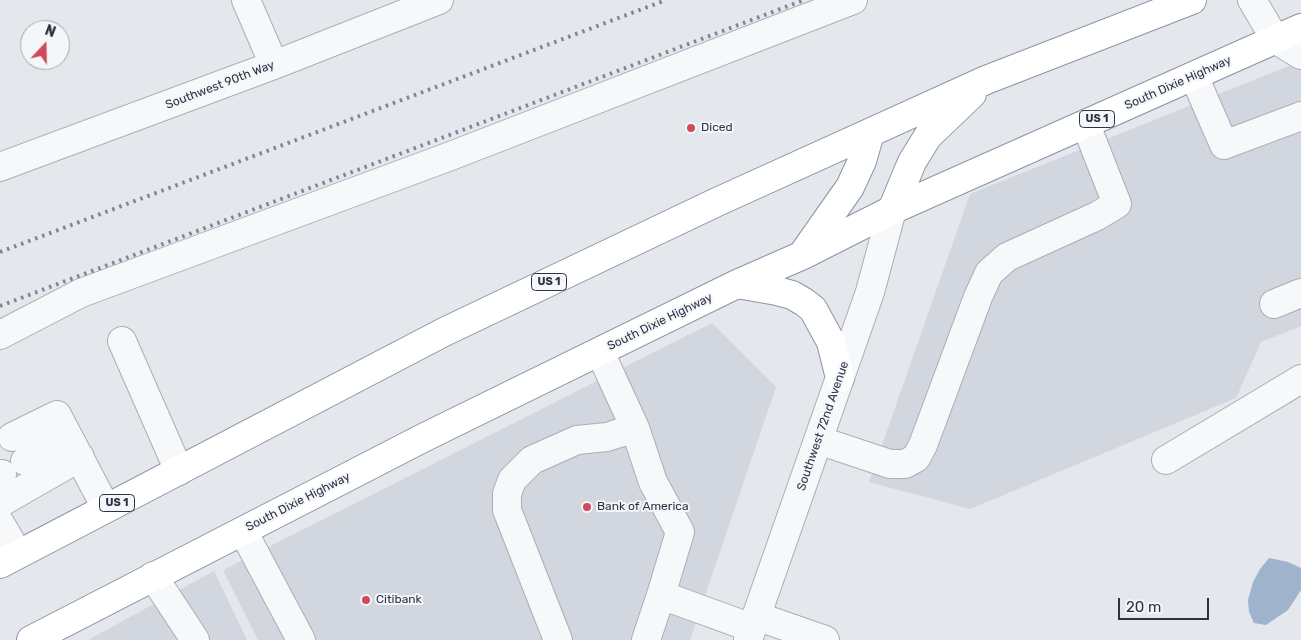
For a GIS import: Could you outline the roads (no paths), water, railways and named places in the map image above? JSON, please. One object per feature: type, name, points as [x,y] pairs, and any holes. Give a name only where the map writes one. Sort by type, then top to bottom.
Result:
[{"type":"highway","name":"US 1","points":[[9,559],[444,332],[717,202],[986,80],[1192,0]]},
{"type":"highway","name":"South Dixie Highway","points":[[31,640],[424,437],[737,284],[803,255],[892,210],[1301,28]]},
{"type":"highway","points":[[892,210],[912,162],[928,136],[986,80]]},
{"type":"highway","points":[[803,255],[850,187],[862,161],[870,133]]},
{"type":"highway","points":[[737,284],[792,295],[813,309],[831,342],[840,378]]},
{"type":"street","points":[[246,0],[274,65]]},
{"type":"street","name":"Southwest 90th Way","points":[[0,167],[274,65],[439,0]]},
{"type":"street","points":[[0,335],[81,293],[448,157],[853,0]]},
{"type":"street","points":[[1252,0],[1275,38],[1301,55]]},
{"type":"street","points":[[1194,76],[1224,145],[1301,116]]},
{"type":"street","points":[[818,440],[890,464],[905,464],[916,458],[923,445],[978,297],[989,274],[1007,257],[1097,216],[1117,204],[1086,124]]},
{"type":"street","name":"Southwest 72nd Avenue","points":[[752,628],[870,292],[892,210]]},
{"type":"street","points":[[1274,304],[1301,293]]},
{"type":"street","points":[[122,341],[179,471]]},
{"type":"street","points":[[600,352],[635,428],[653,482],[680,532],[662,595],[646,640]]},
{"type":"street","points":[[1166,460],[1301,379]]},
{"type":"street","points":[[12,437],[57,414],[106,508]]},
{"type":"street","points":[[558,640],[507,510],[507,494],[512,480],[532,460],[576,440],[607,437],[635,428]]},
{"type":"street","points":[[9,470],[74,447]]},
{"type":"street","points":[[0,503],[74,447]]},
{"type":"street","points":[[0,523],[9,559]]},
{"type":"street","points":[[243,531],[302,640]]},
{"type":"street","points":[[153,576],[195,640]]},
{"type":"street","points":[[662,595],[752,628],[825,640]]},
{"type":"water","points":[[1269,558],[1288,562],[1301,568],[1301,590],[1288,610],[1266,625],[1254,623],[1249,612],[1248,600],[1253,582]]},
{"type":"railway","points":[[0,252],[666,0]]},
{"type":"railway","points":[[0,306],[804,0]]},
{"type":"place","name":"Diced","points":[[691,128]]},
{"type":"place","name":"Bank of America","points":[[587,507]]},
{"type":"place","name":"Citibank","points":[[366,600]]}]
